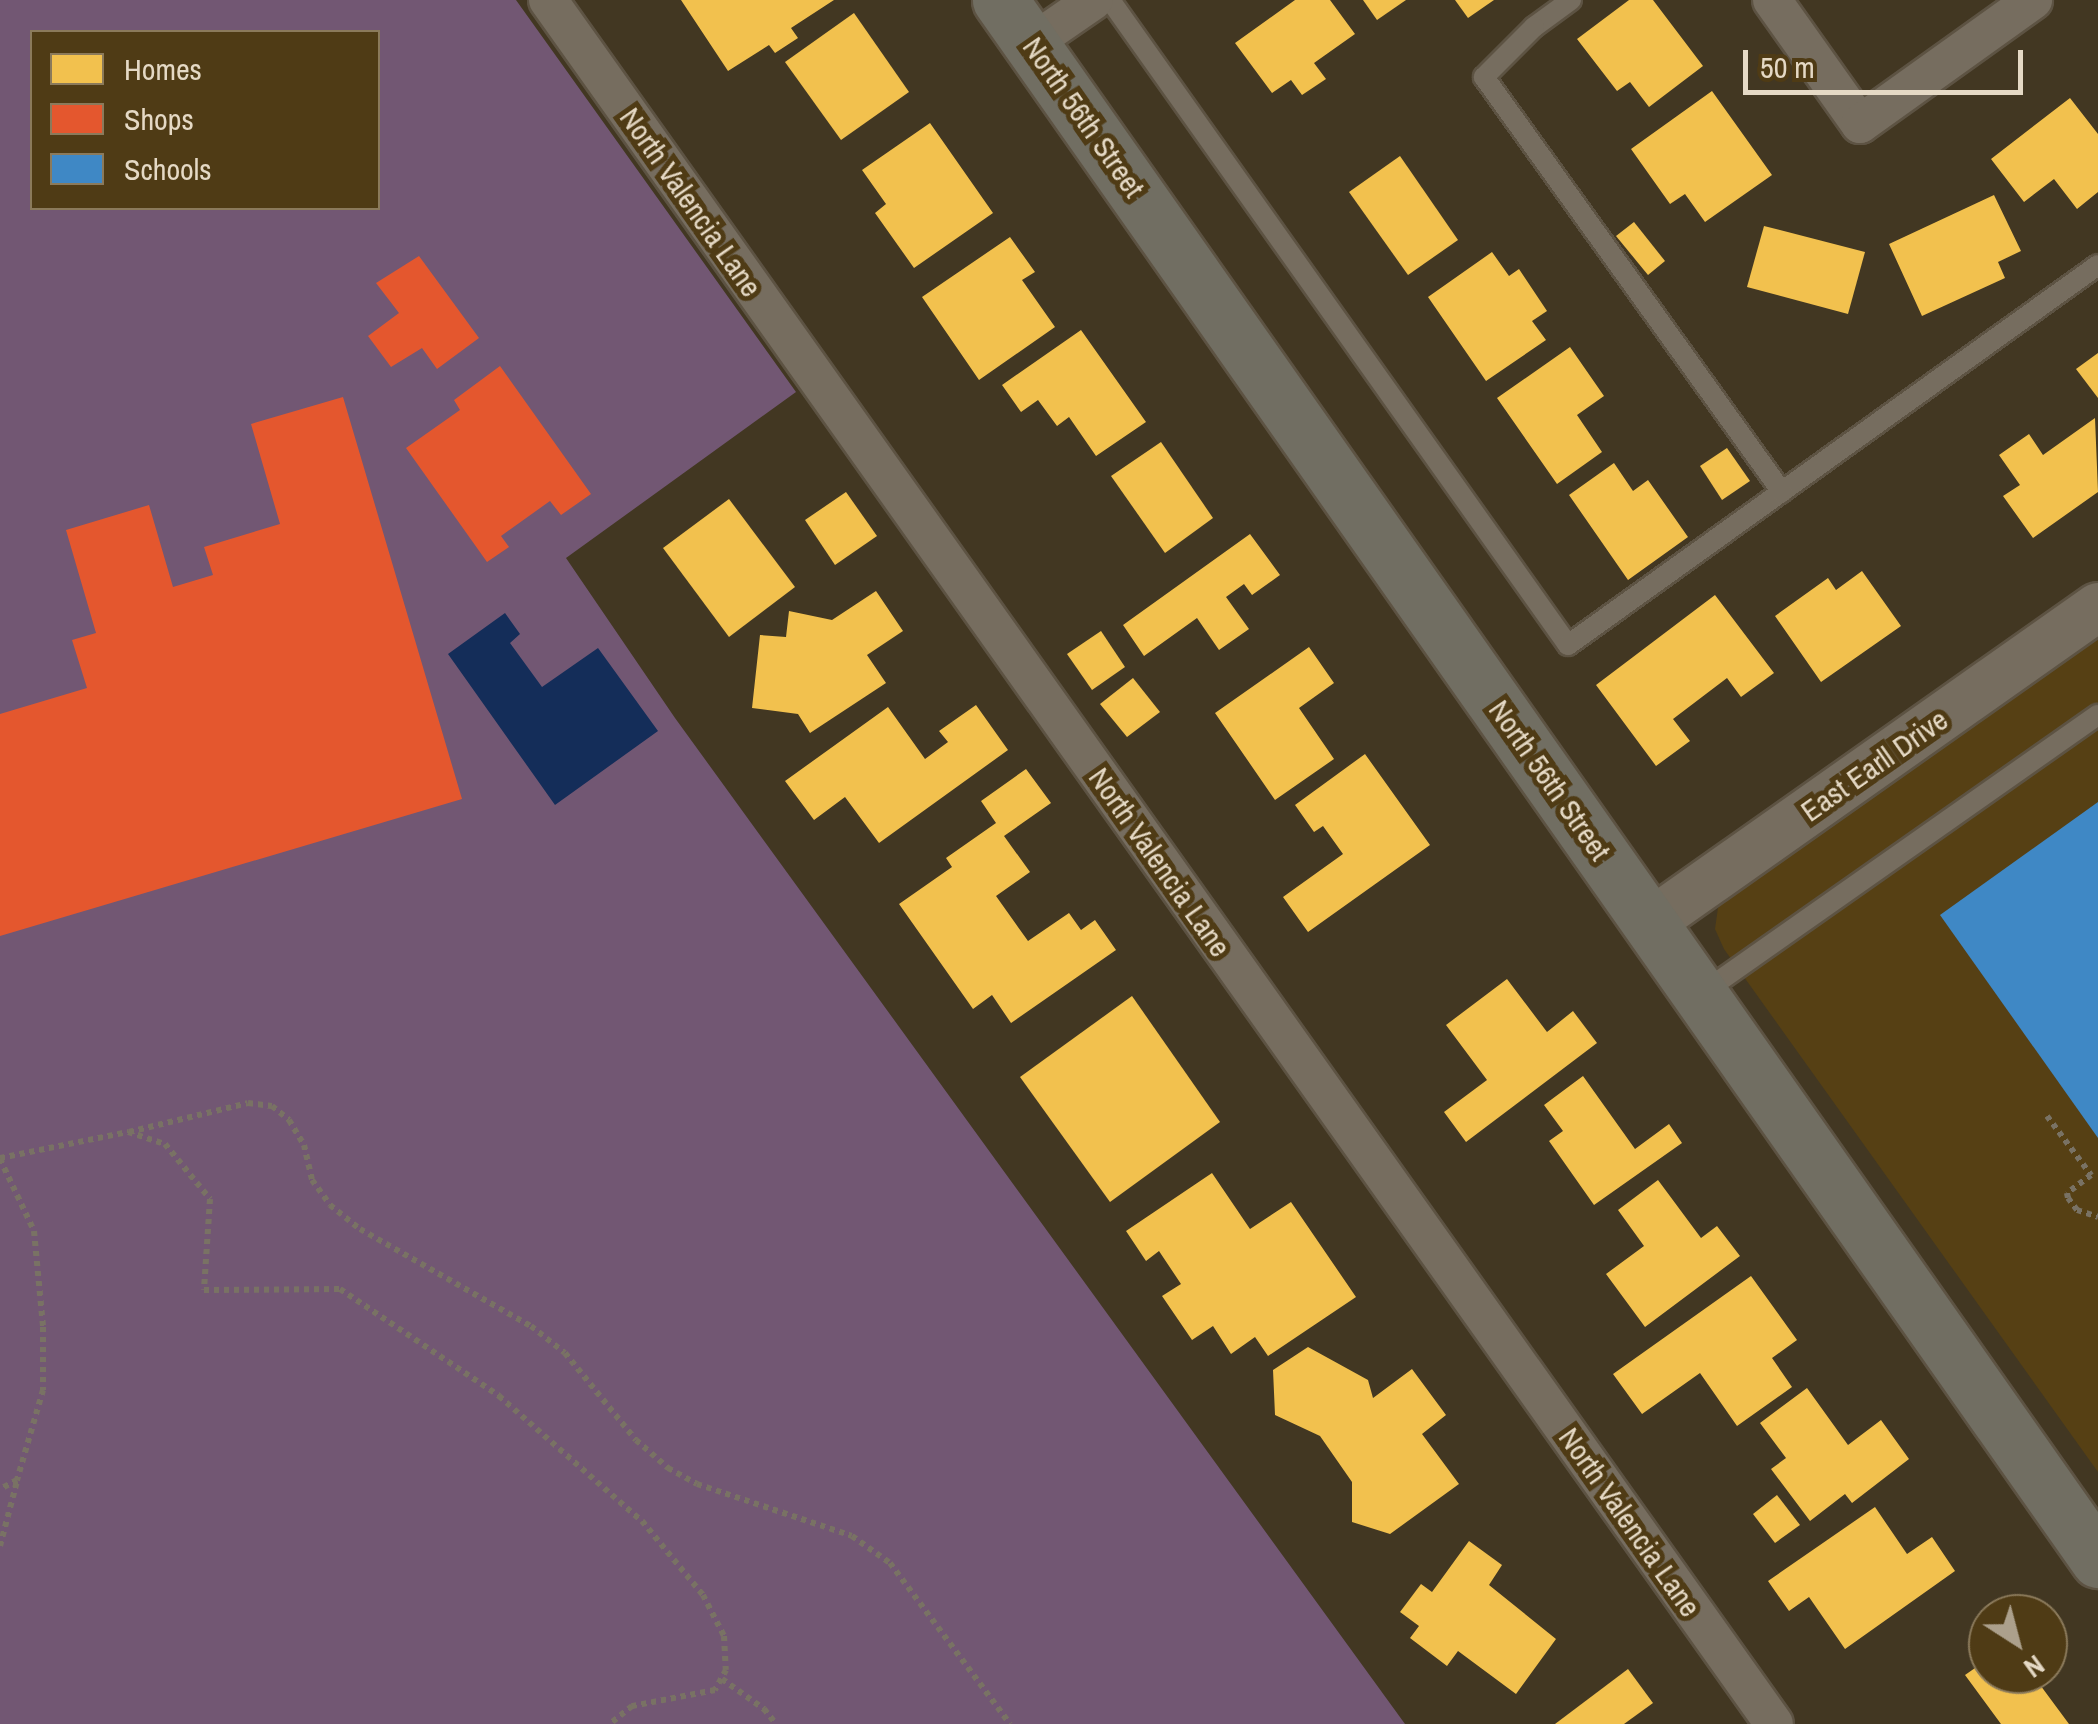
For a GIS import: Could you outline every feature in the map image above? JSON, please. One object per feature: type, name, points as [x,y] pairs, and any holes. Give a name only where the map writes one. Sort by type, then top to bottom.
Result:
[{"type":"main road","name":"North 56th Street","points":[[1000,0],[2098,1560]]},
{"type":"street","name":"North Valencia Lane","points":[[548,0],[1774,1724]]},
{"type":"street","points":[[1032,44],[1094,0]]},
{"type":"street","points":[[1772,0],[1860,124],[2033,0]]},
{"type":"street","name":"East Earll Drive","points":[[1650,923],[2098,607]]},
{"type":"lane","points":[[1110,0],[1568,645],[2098,264]]},
{"type":"lane","points":[[1572,0],[1534,27],[1484,77],[1782,492]]},
{"type":"lane","points":[[1700,994],[2098,715]]},
{"type":"path","points":[[0,1546],[44,1390],[44,1327],[34,1230],[0,1159],[248,1103],[272,1106],[296,1132],[312,1180],[330,1205],[360,1229],[531,1326],[565,1353],[636,1440],[668,1468],[697,1484],[852,1536],[890,1563],[1010,1724]]},
{"type":"path","points":[[2047,1116],[2091,1175],[2068,1193],[2068,1198],[2078,1210],[2098,1217]]},
{"type":"path","points":[[128,1132],[165,1144],[210,1198],[204,1290],[340,1289],[499,1396],[642,1522],[703,1596],[724,1636],[726,1670],[715,1690],[632,1706],[610,1724]]},
{"type":"path","points":[[0,1489],[17,1480]]},
{"type":"path","points":[[722,1680],[764,1710],[776,1724]]},
{"type":"shaded area","points":[[0,0],[516,0],[796,392],[566,558],[675,718],[1405,1724],[0,1724]]},
{"type":"shaded area","points":[[2098,632],[2098,1472],[1724,949],[1715,929],[1718,908],[1727,900]]},
{"type":"water","points":[[505,613],[520,634],[510,643],[542,687],[598,648],[658,731],[555,805],[448,654]]},
{"type":"building: Homes","points":[[681,0],[834,0],[791,28],[798,38],[775,53],[769,45],[728,71]]},
{"type":"building: Homes","points":[[1295,0],[1330,0],[1355,34],[1314,63],[1326,79],[1302,95],[1291,80],[1272,93],[1235,43]]},
{"type":"building: Homes","points":[[1363,0],[1406,0],[1377,20]]},
{"type":"building: Homes","points":[[1455,0],[1494,0],[1468,18]]},
{"type":"building: Homes","points":[[1629,0],[1653,0],[1703,66],[1649,107],[1630,82],[1617,91],[1577,39]]},
{"type":"building: Homes","points":[[854,13],[909,92],[841,140],[785,62]]},
{"type":"building: Homes","points":[[1712,91],[1772,175],[1705,222],[1685,194],[1670,204],[1631,149]]},
{"type":"building: Homes","points":[[2070,98],[2098,134],[2098,192],[2077,209],[2054,179],[2024,202],[1991,159]]},
{"type":"building: Homes","points":[[930,123],[993,213],[914,268],[875,213],[886,204],[862,170]]},
{"type":"building: Homes","points":[[1400,156],[1458,240],[1408,275],[1349,192]]},
{"type":"building: Homes","points":[[1994,195],[2021,251],[1998,262],[2005,278],[1922,316],[1889,244]]},
{"type":"building: Homes","points":[[1634,222],[1665,261],[1648,275],[1616,236]]},
{"type":"building: Homes","points":[[1764,226],[1865,252],[1848,314],[1747,287]]},
{"type":"building: Homes","points":[[1010,237],[1035,272],[1022,280],[1055,327],[979,380],[922,297]]},
{"type":"building: Homes","points":[[1492,252],[1509,276],[1519,269],[1547,311],[1532,321],[1546,340],[1486,381],[1428,297]]},
{"type":"building: Homes","points":[[1081,330],[1146,422],[1096,456],[1069,417],[1057,426],[1038,400],[1021,412],[1002,385]]},
{"type":"building: Homes","points":[[1570,347],[1604,396],[1577,415],[1602,452],[1557,484],[1497,398]]},
{"type":"building: Homes","points":[[2098,353],[2098,398],[2076,369]]},
{"type":"building: Homes","points":[[2095,418],[2098,492],[2033,538],[2003,496],[2020,485],[1999,455],[2029,434],[2043,455]]},
{"type":"building: Homes","points":[[1161,442],[1213,518],[1165,553],[1111,476]]},
{"type":"building: Homes","points":[[1727,448],[1750,481],[1722,500],[1700,466]]},
{"type":"building: Homes","points":[[1614,463],[1633,491],[1648,480],[1688,537],[1628,580],[1569,495]]},
{"type":"building: Homes","points":[[846,492],[877,536],[835,565],[805,520]]},
{"type":"building: Homes","points":[[729,499],[795,587],[729,637],[663,548]]},
{"type":"building: Homes","points":[[1250,534],[1280,575],[1252,595],[1244,584],[1226,597],[1249,629],[1219,650],[1197,618],[1144,656],[1123,625]]},
{"type":"building: Homes","points":[[1862,571],[1901,626],[1821,682],[1775,616],[1828,578],[1836,590]]},
{"type":"building: Homes","points":[[876,591],[903,631],[867,655],[886,683],[810,733],[798,714],[752,708],[760,635],[786,637],[789,611],[832,620]]},
{"type":"building: Homes","points":[[1715,595],[1774,673],[1741,697],[1727,678],[1673,719],[1690,741],[1656,766],[1596,685]]},
{"type":"building: Homes","points":[[1101,631],[1125,667],[1092,690],[1067,654]]},
{"type":"building: Homes","points":[[1309,647],[1334,683],[1299,708],[1334,759],[1275,800],[1215,713]]},
{"type":"building: Homes","points":[[1133,678],[1160,712],[1127,737],[1100,704]]},
{"type":"building: Homes","points":[[976,705],[1008,750],[879,843],[845,797],[814,820],[785,781],[888,707],[925,759],[948,742],[939,731]]},
{"type":"building: Homes","points":[[1365,754],[1430,845],[1308,932],[1283,897],[1343,854],[1323,826],[1314,832],[1295,805]]},
{"type":"building: Homes","points":[[1026,769],[1051,803],[1004,836],[1030,872],[996,896],[1028,941],[1069,913],[1081,930],[1095,920],[1116,950],[1011,1023],[992,995],[973,1009],[899,904],[952,867],[946,858],[996,823],[981,801]]},
{"type":"building: Homes","points":[[1507,979],[1547,1032],[1573,1011],[1597,1043],[1466,1142],[1444,1112],[1487,1080],[1446,1025]]},
{"type":"building: Homes","points":[[1132,996],[1220,1122],[1110,1202],[1020,1077]]},
{"type":"building: Homes","points":[[1583,1076],[1635,1149],[1669,1124],[1682,1143],[1594,1205],[1549,1141],[1563,1131],[1544,1105]]},
{"type":"building: Homes","points":[[1212,1173],[1250,1229],[1291,1202],[1356,1297],[1268,1356],[1255,1337],[1231,1354],[1213,1326],[1192,1340],[1162,1296],[1181,1284],[1159,1251],[1146,1261],[1126,1231]]},
{"type":"building: Homes","points":[[1658,1180],[1701,1238],[1717,1226],[1740,1256],[1645,1327],[1606,1274],[1644,1246],[1618,1210]]},
{"type":"building: Homes","points":[[1751,1276],[1797,1340],[1772,1358],[1792,1387],[1737,1426],[1700,1373],[1642,1414],[1613,1374]]},
{"type":"building: Homes","points":[[1308,1347],[1368,1380],[1373,1398],[1412,1369],[1446,1415],[1422,1434],[1459,1484],[1390,1534],[1352,1522],[1352,1482],[1320,1436],[1275,1415],[1273,1370]]},
{"type":"building: Homes","points":[[1807,1388],[1848,1445],[1881,1420],[1909,1459],[1852,1503],[1845,1494],[1810,1521],[1771,1469],[1786,1458],[1760,1423]]},
{"type":"building: Homes","points":[[1777,1495],[1800,1525],[1775,1543],[1753,1514]]},
{"type":"building: Homes","points":[[1875,1507],[1907,1554],[1932,1537],[1955,1571],[1845,1649],[1809,1597],[1789,1611],[1768,1581]]},
{"type":"building: Homes","points":[[1469,1541],[1502,1565],[1489,1585],[1556,1639],[1516,1694],[1458,1651],[1447,1666],[1410,1638],[1419,1626],[1400,1612],[1421,1584],[1432,1592]]},
{"type":"building: Homes","points":[[1628,1669],[1653,1703],[1624,1724],[1555,1724]]},
{"type":"building: Homes","points":[[1979,1694],[2047,1694],[2069,1724],[2001,1724]]},
{"type":"building: Shops","points":[[419,256],[479,338],[437,369],[422,348],[391,367],[368,336],[399,313],[376,283]]},
{"type":"building: Shops","points":[[500,366],[591,494],[561,515],[550,501],[501,536],[509,547],[487,562],[406,448],[460,410],[454,400]]},
{"type":"building: Shops","points":[[343,397],[462,799],[0,936],[0,714],[87,688],[72,640],[96,633],[66,530],[149,505],[173,587],[213,575],[204,547],[280,524],[251,424]]},
{"type":"building: Schools","points":[[2098,802],[2098,1138],[1940,915]]}]
